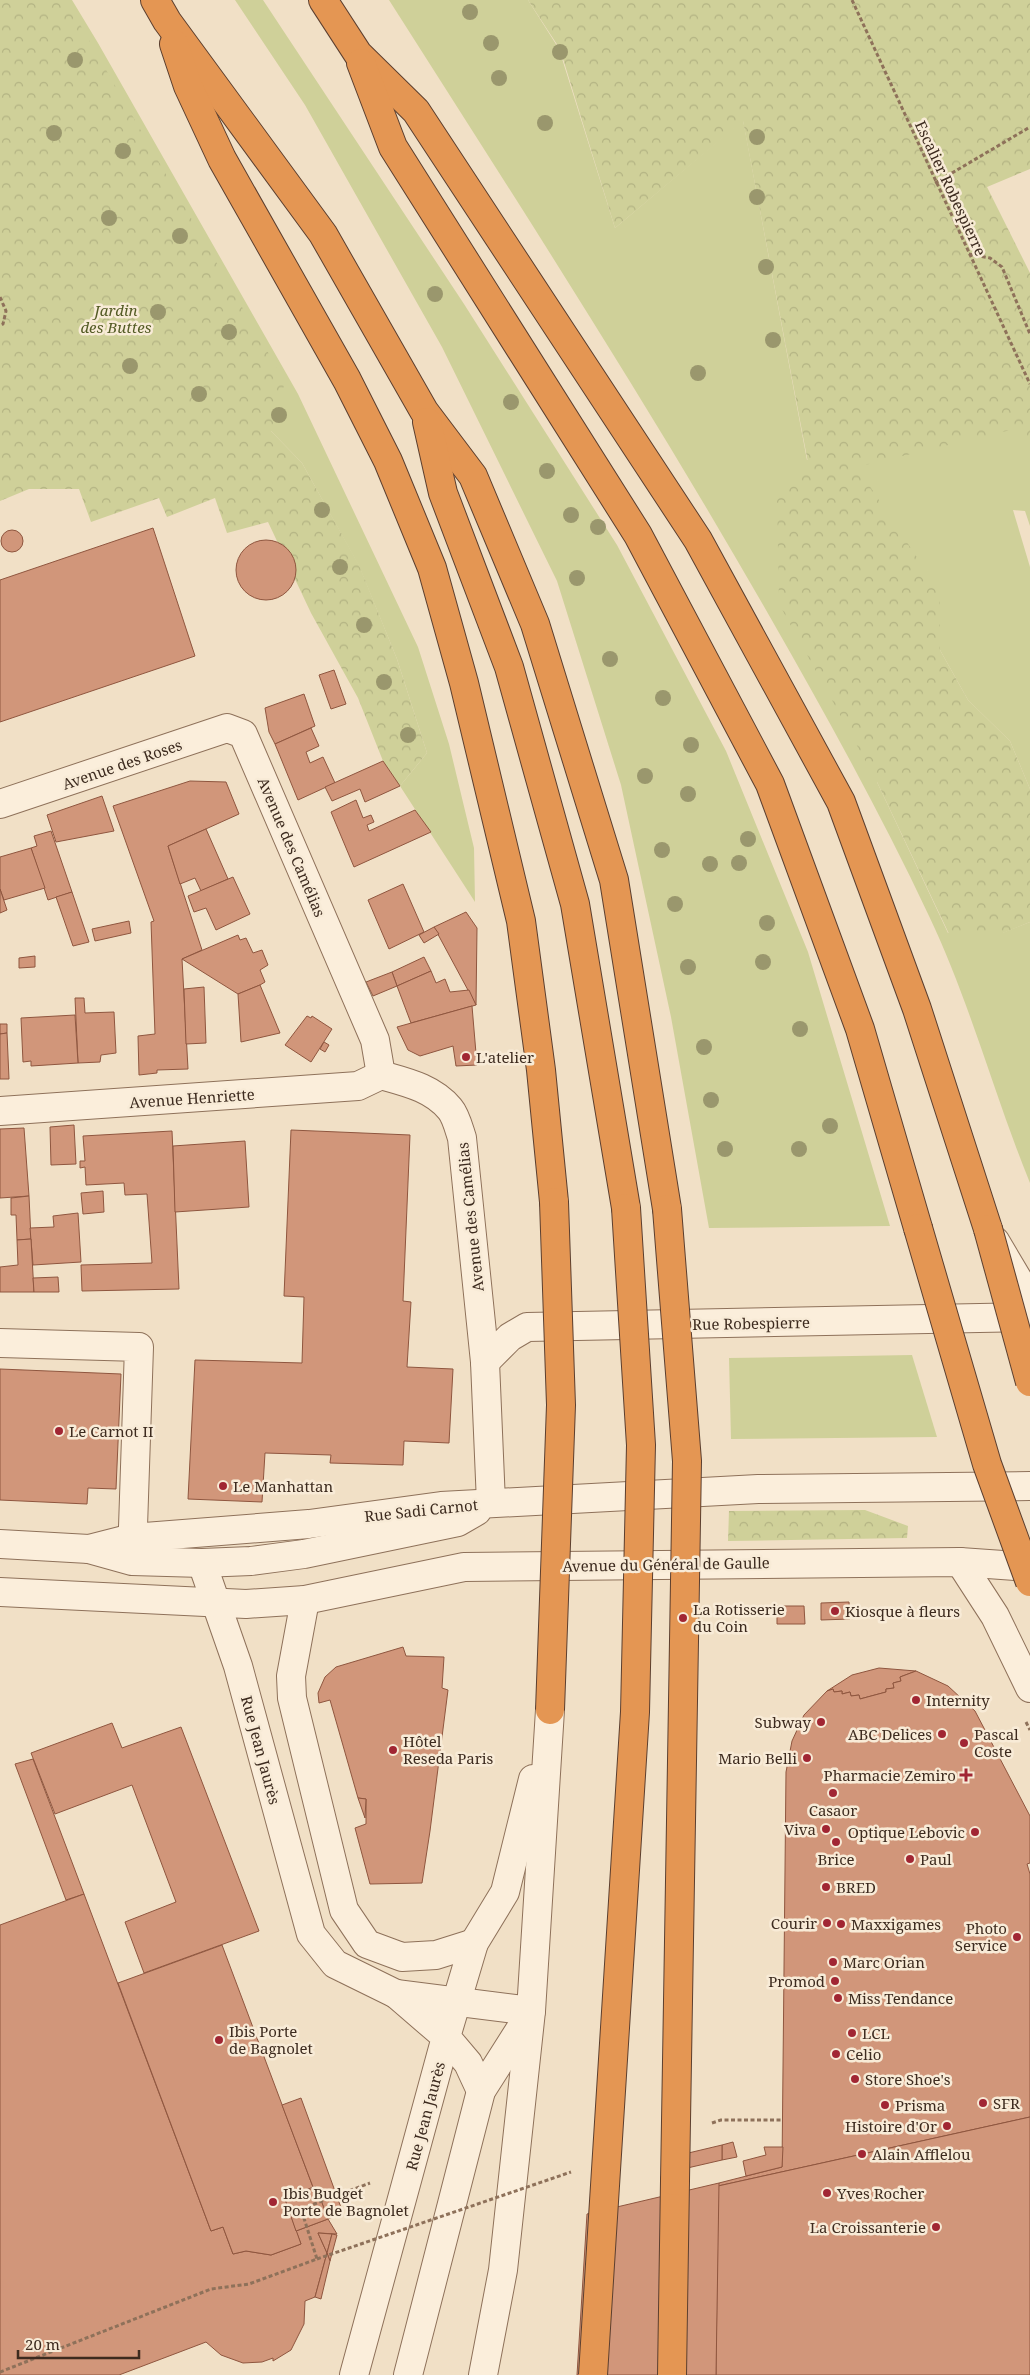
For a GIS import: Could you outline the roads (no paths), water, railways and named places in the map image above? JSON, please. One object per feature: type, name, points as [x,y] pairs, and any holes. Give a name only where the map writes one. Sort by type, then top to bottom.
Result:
[{"type":"highway","points":[[323,0],[358,54],[393,147],[638,535],[770,784],[860,1029],[988,1464],[1030,1582]]},
{"type":"highway","points":[[161,10],[322,234],[424,411],[473,476],[535,624],[612,871],[667,1209],[688,1460],[672,2375]]},
{"type":"highway","points":[[161,10],[188,86],[222,159],[347,380],[388,461],[432,568],[464,683],[521,921],[541,1070],[554,1202],[561,1405],[550,1710]]},
{"type":"highway","points":[[358,54],[416,111],[698,540],[841,802],[916,1009],[988,1229],[1030,1382]]},
{"type":"highway","points":[[424,411],[443,493],[509,667],[575,904],[626,1208],[641,1445],[635,1712],[593,2375]]},
{"type":"street","name":"Avenue des Roses","points":[[0,804],[227,728],[243,734]]},
{"type":"street","name":"Avenue des Camélias","points":[[243,734],[374,1040],[381,1075],[433,1093],[451,1110],[462,1138],[486,1362],[492,1503]]},
{"type":"street","name":"Avenue Henriette","points":[[0,1111],[358,1086],[381,1075]]},
{"type":"street","points":[[988,1229],[1030,1300]]},
{"type":"street","name":"Rue Robespierre","points":[[486,1362],[510,1337],[527,1328],[1030,1317]]},
{"type":"street","points":[[0,1343],[139,1347],[132,1550]]},
{"type":"street","points":[[492,1503],[758,1489],[1030,1486]]},
{"type":"street","name":"Rue Sadi Carnot","points":[[132,1550],[440,1506],[492,1503]]},
{"type":"street","name":"Rue Sadi Carnot","points":[[0,1544],[132,1550],[202,1563],[251,1561],[304,1554],[458,1522],[492,1503]]},
{"type":"street","points":[[251,1561],[310,1524]]},
{"type":"street","name":"Rue Jean Jaurès","points":[[238,1666],[251,1561]]},
{"type":"street","points":[[960,1562],[995,1616],[1030,1688]]},
{"type":"street","name":"Avenue du Général de Gaulle","points":[[305,1600],[464,1567],[960,1562],[1030,1568]]},
{"type":"street","name":"Rue Jean Jaurès","points":[[202,1563],[238,1666],[312,1934],[335,1964],[396,1994],[446,2037],[354,2375]]},
{"type":"street","points":[[0,1592],[216,1604],[305,1600],[291,1676],[292,1698],[344,1910],[367,1944],[402,1957],[436,1955],[474,1943]]},
{"type":"street","points":[[482,2091],[468,2063],[446,2037],[474,1943],[506,1892],[550,1710]]},
{"type":"street","points":[[483,2375],[503,2270],[531,2011],[550,1710]]},
{"type":"street","name":"Rue Jean Jaurès","points":[[396,1994],[531,2011]]},
{"type":"street","points":[[408,2375],[482,2091],[531,2011]]},
{"type":"place","name":"L'atelier","points":[[466,1057]]},
{"type":"place","name":"Le Carnot II","points":[[59,1431]]},
{"type":"place","name":"Le Manhattan","points":[[223,1486]]},
{"type":"place","name":"Kiosque à fleurs","points":[[835,1611]]},
{"type":"place","name":"La Rotisserie du Coin","points":[[683,1618]]},
{"type":"place","name":"Internity","points":[[916,1700]]},
{"type":"place","name":"Subway","points":[[821,1722]]},
{"type":"place","name":"ABC Delices","points":[[942,1734]]},
{"type":"place","name":"Pascal Coste","points":[[964,1743]]},
{"type":"place","name":"Hôtel Reseda Paris","points":[[393,1750]]},
{"type":"place","name":"Mario Belli","points":[[807,1758]]},
{"type":"place","name":"Pharmacie Zemiro","points":[[966,1775]]},
{"type":"place","name":"Casaor","points":[[833,1793]]},
{"type":"place","name":"Viva","points":[[826,1829]]},
{"type":"place","name":"Optique Lebovic","points":[[975,1832]]},
{"type":"place","name":"Brice","points":[[836,1842]]},
{"type":"place","name":"Paul","points":[[910,1859]]},
{"type":"place","name":"BRED","points":[[826,1887]]},
{"type":"place","name":"Courir","points":[[827,1923]]},
{"type":"place","name":"Maxxigames","points":[[841,1924]]},
{"type":"place","name":"Photo Service","points":[[1017,1937]]},
{"type":"place","name":"Marc Orian","points":[[833,1962]]},
{"type":"place","name":"Promod","points":[[835,1981]]},
{"type":"place","name":"Miss Tendance","points":[[838,1998]]},
{"type":"place","name":"LCL","points":[[852,2033]]},
{"type":"place","name":"Ibis Porte de Bagnolet","points":[[219,2040]]},
{"type":"place","name":"Celio","points":[[836,2054]]},
{"type":"place","name":"Store Shoe's","points":[[855,2079]]},
{"type":"place","name":"SFR","points":[[983,2103]]},
{"type":"place","name":"Prisma","points":[[885,2105]]},
{"type":"place","name":"Histoire d'Or","points":[[947,2126]]},
{"type":"place","name":"Alain Afflelou","points":[[862,2154]]},
{"type":"place","name":"Yves Rocher","points":[[827,2193]]},
{"type":"place","name":"Ibis Budget Porte de Bagnolet","points":[[273,2202]]},
{"type":"place","name":"La Croissanterie","points":[[936,2227]]},
{"type":"park label","name":"Jardin des Buttes","points":[[116,318]]}]
